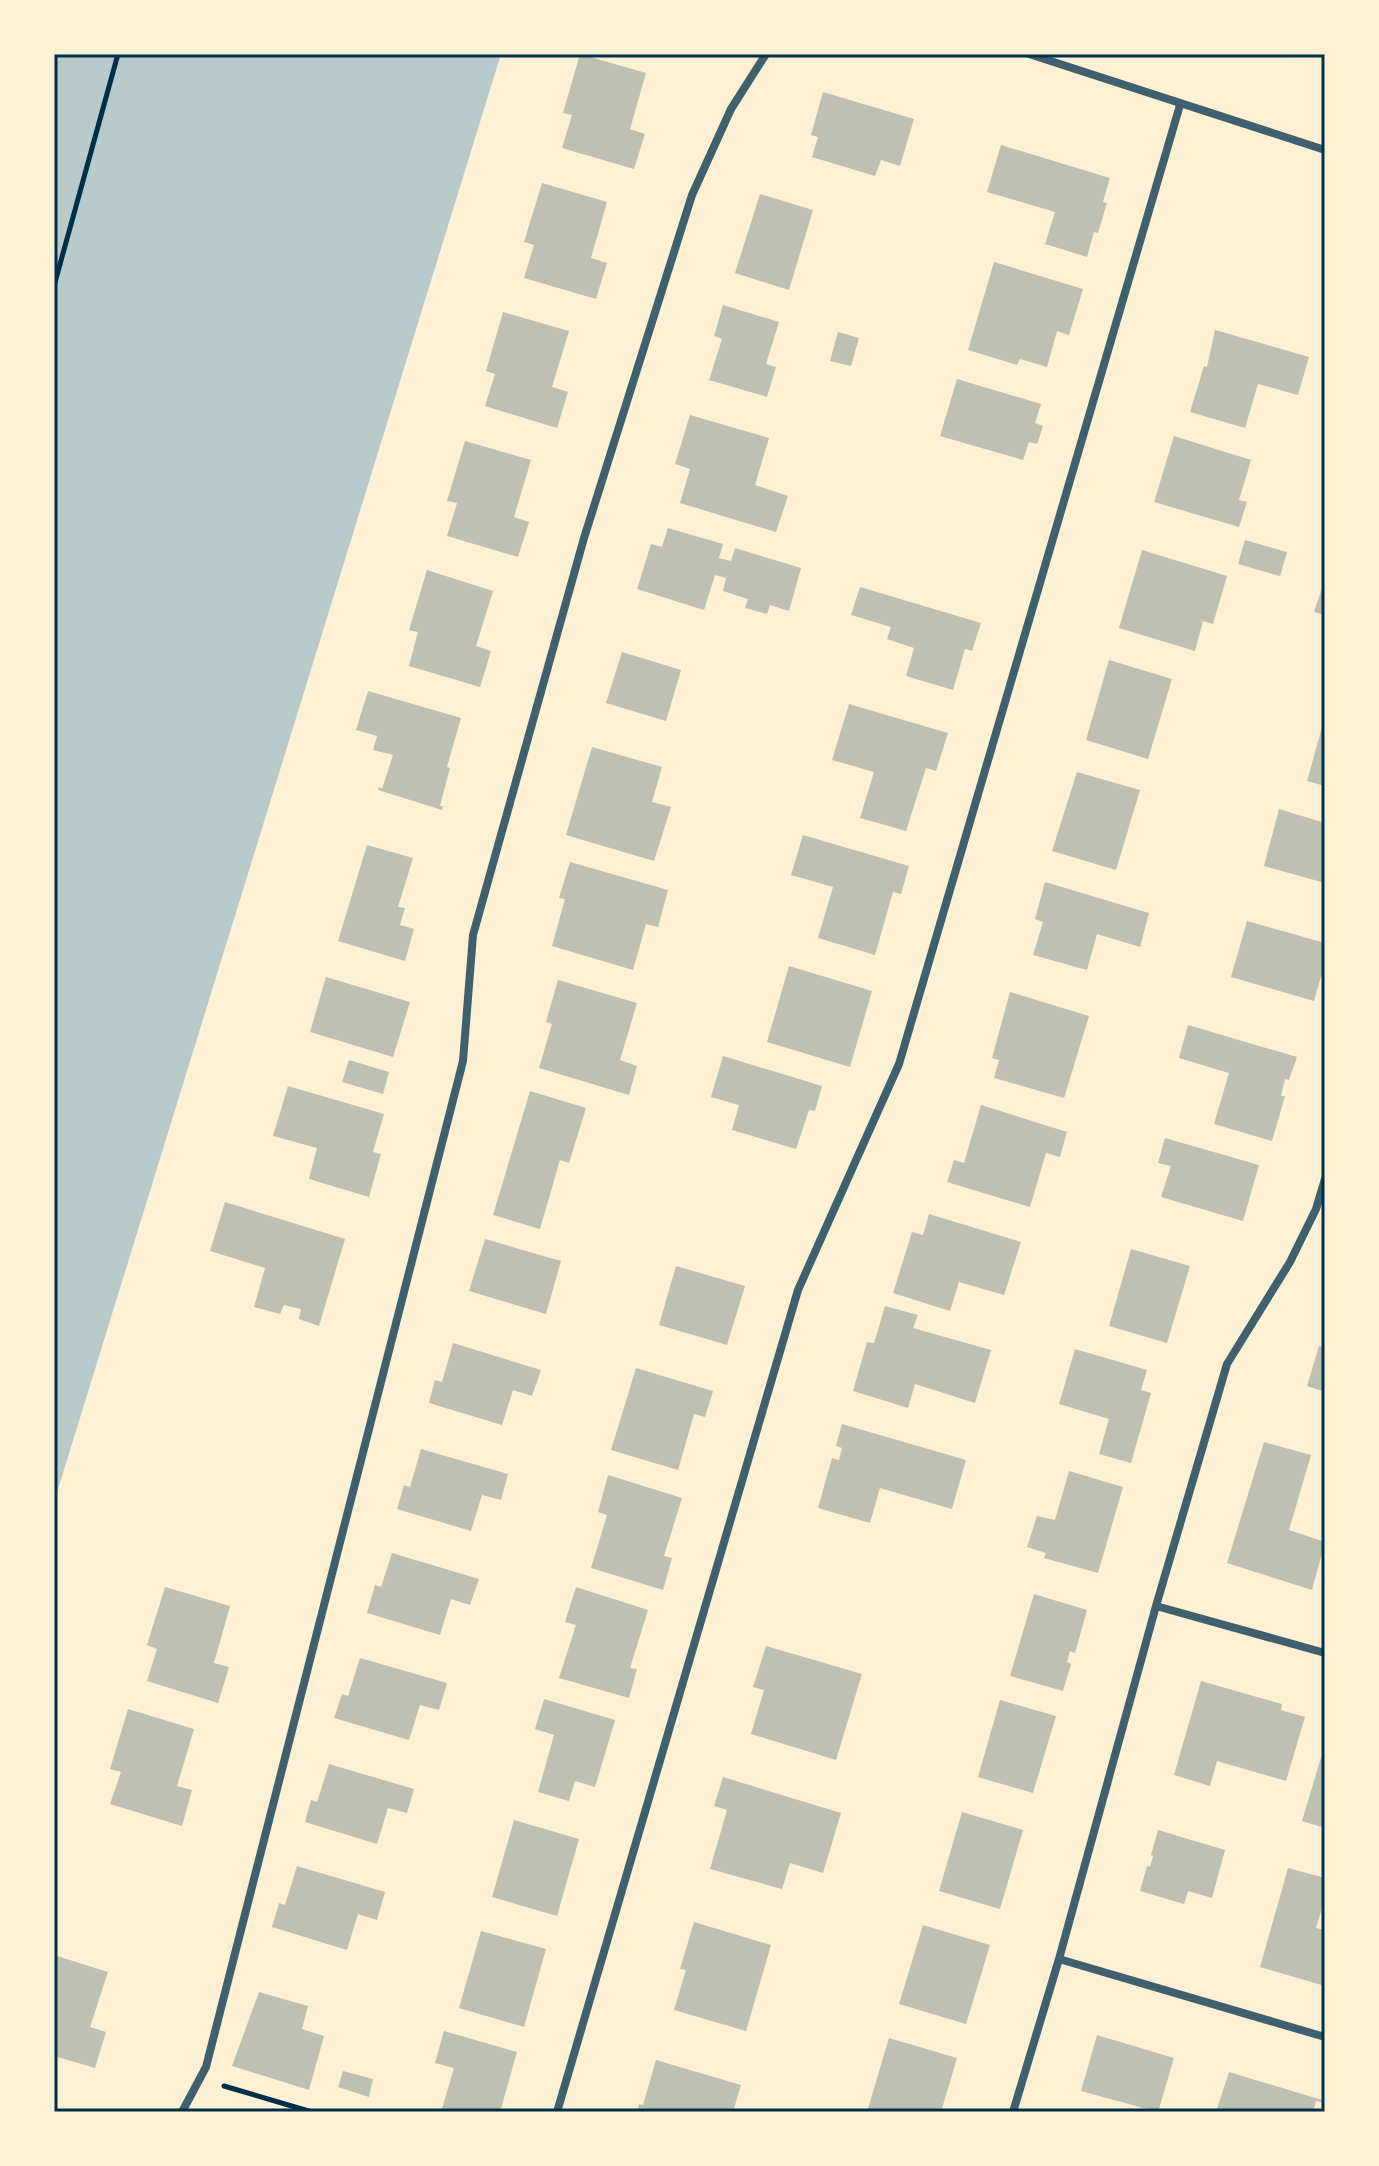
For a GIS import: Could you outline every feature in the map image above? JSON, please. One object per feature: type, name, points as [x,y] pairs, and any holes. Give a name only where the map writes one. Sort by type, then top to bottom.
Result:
[{"type":"street","points":[[182,2112],[206,2067],[463,1061],[473,935],[575,568],[692,195],[731,109],[766,54]]},
{"type":"street","points":[[1029,54],[1325,150]]},
{"type":"street","points":[[557,2112],[798,1290],[899,1064],[1180,105]]},
{"type":"street","points":[[1013,2112],[1227,1364],[1290,1262],[1316,1209],[1325,1179]]},
{"type":"street","points":[[1156,1606],[1325,1653]]},
{"type":"street","points":[[1059,1959],[1325,2037]]},
{"type":"path","points":[[54,286],[118,54]]},
{"type":"path","points":[[200,2078],[312,2112]]},
{"type":"shaded area","points":[[54,54],[501,54],[54,1502]]},
{"type":"building","points":[[580,54],[646,73],[630,129],[645,134],[634,169],[562,148],[572,115],[563,113]]},
{"type":"building","points":[[823,92],[914,119],[900,166],[881,160],[875,176],[812,157],[818,137],[811,135]]},
{"type":"building","points":[[1001,145],[1110,178],[1103,202],[1107,203],[1087,257],[1045,244],[1055,212],[987,192]]},
{"type":"building","points":[[542,183],[607,202],[591,258],[607,263],[596,299],[524,278],[534,245],[524,242]]},
{"type":"building","points":[[760,194],[813,210],[789,290],[735,273]]},
{"type":"building","points":[[994,262],[1083,289],[1069,335],[1057,331],[1047,367],[1020,359],[1017,365],[968,350]]},
{"type":"building","points":[[723,305],[779,322],[766,364],[776,367],[767,397],[709,380],[722,339],[714,336]]},
{"type":"building","points":[[503,312],[569,331],[552,387],[568,392],[557,428],[485,406],[495,374],[486,371]]},
{"type":"building","points":[[1215,330],[1309,357],[1298,395],[1258,384],[1245,428],[1190,412],[1204,366],[1207,367]]},
{"type":"building","points":[[838,332],[859,338],[851,366],[830,361]]},
{"type":"building","points":[[957,379],[1041,404],[1035,423],[1043,426],[1037,444],[1029,442],[1023,460],[940,436]]},
{"type":"building","points":[[690,415],[769,438],[755,485],[788,496],[776,532],[680,503],[690,469],[675,464]]},
{"type":"building","points":[[1174,436],[1251,460],[1239,500],[1247,502],[1239,527],[1154,502]]},
{"type":"building","points":[[465,441],[531,460],[514,517],[529,522],[518,557],[447,536],[457,503],[447,501]]},
{"type":"building","points":[[668,528],[723,544],[719,558],[731,561],[735,548],[801,568],[789,611],[770,605],[767,614],[745,608],[748,599],[723,591],[726,578],[715,575],[704,610],[637,589],[651,544],[662,547]]},
{"type":"building","points":[[1245,540],[1287,552],[1280,576],[1238,564]]},
{"type":"building","points":[[1142,550],[1227,576],[1213,624],[1203,621],[1195,651],[1119,628]]},
{"type":"building","points":[[427,570],[493,591],[476,646],[491,651],[480,687],[409,666],[418,632],[409,630]]},
{"type":"building","points":[[1325,579],[1325,615],[1314,612]]},
{"type":"building","points":[[860,587],[981,623],[972,651],[965,649],[953,690],[906,676],[914,648],[887,639],[891,627],[851,615]]},
{"type":"building","points":[[622,652],[681,670],[666,721],[606,703]]},
{"type":"building","points":[[1109,660],[1172,679],[1148,759],[1086,740]]},
{"type":"building","points":[[368,691],[461,718],[447,767],[450,768],[440,806],[443,806],[442,810],[378,790],[379,787],[382,789],[393,755],[373,750],[377,736],[356,730]]},
{"type":"building","points":[[849,704],[948,733],[936,771],[926,768],[906,831],[860,818],[874,772],[832,760]]},
{"type":"building","points":[[1325,721],[1325,786],[1307,781]]},
{"type":"building","points":[[592,747],[662,767],[652,802],[671,807],[654,861],[566,835]]},
{"type":"building","points":[[1077,772],[1140,790],[1116,870],[1052,851]]},
{"type":"building","points":[[1279,809],[1325,823],[1325,883],[1264,866]]},
{"type":"building","points":[[803,835],[909,866],[901,894],[893,892],[875,955],[818,938],[833,887],[791,875]]},
{"type":"building","points":[[367,845],[413,858],[398,907],[405,908],[400,925],[414,929],[405,961],[338,941]]},
{"type":"building","points":[[570,862],[668,890],[658,927],[646,924],[633,970],[552,946],[565,899],[559,898]]},
{"type":"building","points":[[1045,882],[1149,913],[1140,947],[1097,934],[1087,970],[1033,955],[1043,922],[1035,919]]},
{"type":"building","points":[[1247,921],[1325,943],[1325,963],[1314,1001],[1231,977]]},
{"type":"building","points":[[789,966],[872,991],[850,1067],[767,1042]]},
{"type":"building","points":[[326,977],[410,1002],[393,1057],[310,1032]]},
{"type":"building","points":[[558,980],[637,1003],[620,1060],[637,1066],[629,1095],[539,1068],[552,1024],[546,1022]]},
{"type":"building","points":[[1010,992],[1089,1016],[1064,1098],[994,1078],[999,1060],[992,1058]]},
{"type":"building","points":[[1188,1025],[1297,1057],[1289,1080],[1285,1079],[1281,1096],[1285,1096],[1272,1141],[1214,1124],[1229,1073],[1179,1058]]},
{"type":"building","points":[[723,1056],[822,1086],[815,1111],[809,1110],[796,1149],[732,1130],[739,1105],[711,1097]]},
{"type":"building","points":[[349,1060],[389,1072],[383,1094],[342,1082]]},
{"type":"building","points":[[288,1086],[384,1114],[373,1152],[381,1154],[369,1197],[309,1179],[317,1148],[273,1136]]},
{"type":"building","points":[[530,1091],[586,1108],[569,1163],[560,1160],[540,1229],[493,1215]]},
{"type":"building","points":[[981,1105],[1067,1132],[1060,1157],[1046,1153],[1030,1207],[947,1182],[954,1160],[964,1163]]},
{"type":"building","points":[[1165,1138],[1259,1165],[1243,1221],[1161,1197],[1171,1166],[1158,1163]]},
{"type":"building","points":[[225,1202],[345,1239],[319,1326],[299,1319],[301,1309],[284,1305],[280,1314],[254,1307],[265,1268],[210,1251]]},
{"type":"building","points":[[929,1214],[1021,1242],[1004,1295],[959,1282],[950,1311],[893,1293],[912,1232],[923,1235]]},
{"type":"building","points":[[485,1239],[561,1261],[546,1314],[469,1291]]},
{"type":"building","points":[[1131,1249],[1190,1266],[1167,1343],[1109,1326]]},
{"type":"building","points":[[676,1266],[745,1286],[727,1345],[659,1325]]},
{"type":"building","points":[[885,1306],[918,1315],[913,1328],[991,1350],[975,1403],[915,1384],[908,1408],[853,1391],[867,1342],[874,1343]]},
{"type":"building","points":[[453,1343],[541,1370],[532,1396],[513,1390],[502,1425],[429,1403],[435,1380],[442,1382]]},
{"type":"building","points":[[1319,1346],[1325,1347],[1325,1392],[1307,1386]]},
{"type":"building","points":[[1075,1349],[1147,1370],[1141,1390],[1151,1393],[1131,1463],[1099,1454],[1109,1419],[1059,1404]]},
{"type":"building","points":[[636,1368],[713,1391],[705,1417],[694,1414],[678,1470],[611,1450]]},
{"type":"building","points":[[842,1424],[966,1460],[952,1509],[880,1488],[870,1523],[818,1508],[832,1458],[839,1460],[842,1448],[836,1446]]},
{"type":"building","points":[[1264,1442],[1311,1455],[1289,1530],[1325,1542],[1312,1590],[1227,1563]]},
{"type":"building","points":[[421,1449],[508,1474],[501,1500],[482,1495],[471,1531],[397,1509],[404,1485],[410,1487]]},
{"type":"building","points":[[1069,1471],[1123,1487],[1098,1573],[1044,1558],[1046,1553],[1027,1547],[1037,1516],[1055,1520]]},
{"type":"building","points":[[608,1475],[682,1498],[664,1556],[672,1558],[663,1590],[591,1568],[607,1515],[598,1512]]},
{"type":"building","points":[[392,1553],[479,1579],[470,1605],[451,1599],[440,1635],[367,1613],[375,1585],[381,1587]]},
{"type":"building","points":[[165,1587],[230,1606],[214,1663],[229,1667],[218,1703],[147,1681],[157,1649],[147,1645]]},
{"type":"building","points":[[576,1587],[648,1610],[630,1668],[637,1669],[629,1698],[559,1678],[576,1625],[565,1622]]},
{"type":"building","points":[[1034,1594],[1087,1610],[1075,1653],[1070,1651],[1067,1662],[1071,1664],[1063,1691],[1010,1676]]},
{"type":"building","points":[[766,1646],[862,1674],[836,1760],[751,1734],[764,1690],[753,1687]]},
{"type":"building","points":[[360,1658],[447,1683],[439,1710],[420,1705],[409,1740],[334,1718],[342,1694],[348,1696]]},
{"type":"building","points":[[1201,1681],[1282,1704],[1281,1710],[1305,1717],[1286,1781],[1217,1761],[1210,1786],[1174,1775]]},
{"type":"building","points":[[544,1699],[615,1720],[595,1787],[575,1781],[569,1801],[538,1792],[554,1735],[535,1729]]},
{"type":"building","points":[[1000,1700],[1056,1716],[1033,1793],[978,1777]]},
{"type":"building","points":[[128,1709],[194,1729],[177,1786],[192,1790],[182,1826],[110,1804],[121,1772],[110,1769]]},
{"type":"building","points":[[1325,1744],[1325,1828],[1302,1821]]},
{"type":"building","points":[[329,1764],[414,1789],[407,1813],[388,1808],[377,1844],[305,1822],[311,1800],[317,1802]]},
{"type":"building","points":[[723,1777],[841,1813],[823,1873],[790,1863],[782,1889],[710,1869],[727,1810],[714,1806]]},
{"type":"building","points":[[962,1812],[1023,1830],[1000,1909],[939,1891]]},
{"type":"building","points":[[514,1820],[579,1839],[557,1916],[492,1897]]},
{"type":"building","points":[[1158,1830],[1225,1850],[1212,1898],[1188,1891],[1184,1904],[1140,1891],[1147,1866],[1150,1867]]},
{"type":"building","points":[[297,1866],[385,1892],[377,1920],[358,1914],[347,1950],[272,1927],[279,1903],[285,1905]]},
{"type":"building","points":[[1288,1868],[1325,1878],[1325,1898],[1316,1928],[1325,1930],[1325,1986],[1260,1967]]},
{"type":"building","points":[[694,1922],[771,1945],[746,2031],[674,2010],[686,1970],[680,1969]]},
{"type":"building","points":[[923,1925],[990,1945],[966,2024],[899,2004]]},
{"type":"building","points":[[481,1931],[546,1949],[524,2027],[459,2008]]},
{"type":"building","points":[[54,1955],[108,1972],[90,2027],[106,2032],[95,2068],[54,2056]]},
{"type":"building","points":[[259,1992],[308,2006],[302,2029],[324,2036],[309,2090],[232,2066]]},
{"type":"building","points":[[444,2031],[517,2052],[500,2112],[441,2112],[454,2068],[435,2063]]},
{"type":"building","points":[[1097,2035],[1174,2058],[1158,2112],[1081,2091]]},
{"type":"building","points":[[889,2038],[957,2058],[941,2112],[867,2112]]},
{"type":"building","points":[[656,2060],[741,2085],[733,2112],[637,2112],[639,2104],[643,2105]]},
{"type":"building","points":[[343,2071],[373,2079],[369,2097],[338,2087]]},
{"type":"building","points":[[1229,2072],[1322,2102],[1316,2101],[1313,2112],[1216,2112]]}]
